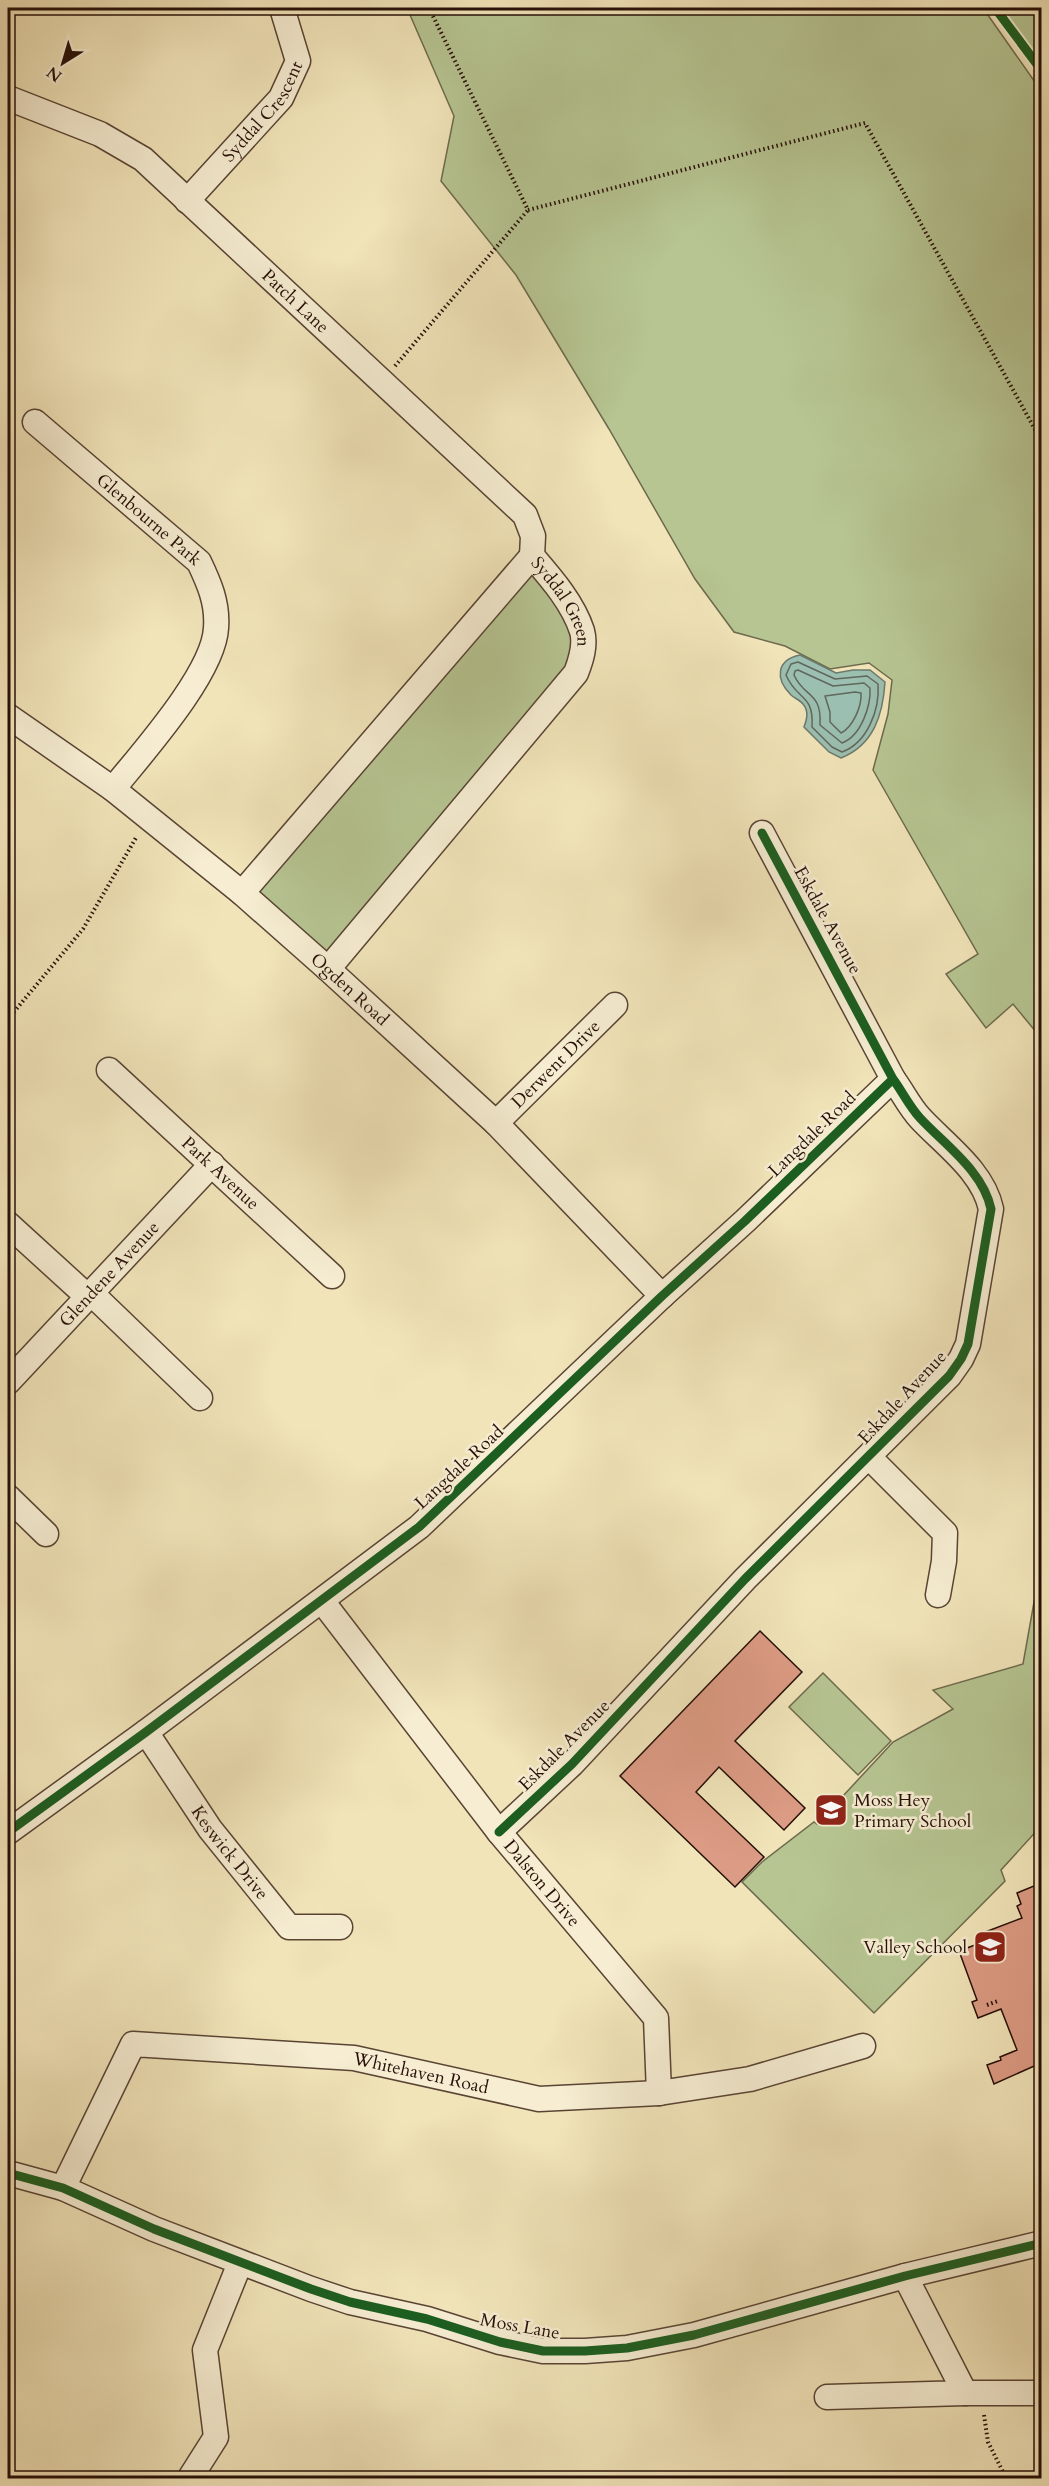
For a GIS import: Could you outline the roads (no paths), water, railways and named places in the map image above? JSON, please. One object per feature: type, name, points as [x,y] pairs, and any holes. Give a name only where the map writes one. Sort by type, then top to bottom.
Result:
[{"type":"street","name":"Syddal Crescent","points":[[187,201],[281,98],[298,61],[282,8]]},
{"type":"street","name":"Patch Lane","points":[[8,98],[100,134],[143,159],[525,514],[533,536],[532,556]]},
{"type":"street","name":"Glenbourne Park","points":[[35,422],[199,562],[214,594],[216,629],[205,664],[192,688],[113,789]]},
{"type":"street","name":"Syddal Green","points":[[242,893],[532,556],[559,588],[582,632],[583,654],[576,673],[328,969]]},
{"type":"street","name":"Ogden Road","points":[[8,716],[113,789],[242,893],[328,969],[496,1123],[662,1296]]},
{"type":"street","name":"Eskdale Avenue","points":[[499,1832],[572,1764],[744,1579],[950,1376],[962,1359],[968,1344],[991,1209],[985,1188],[956,1154],[918,1116],[893,1079],[762,833]]},
{"type":"street","name":"Derwent Drive","points":[[496,1123],[615,1005]]},
{"type":"street","name":"Park Avenue","points":[[109,1070],[332,1276]]},
{"type":"street","name":"Langdale Road","points":[[8,1832],[146,1732],[419,1527],[893,1079]]},
{"type":"street","name":"Glendene Avenue","points":[[8,1382],[212,1164]]},
{"type":"street","points":[[8,1224],[200,1398]]},
{"type":"street","points":[[869,1457],[945,1533],[944,1561],[938,1595]]},
{"type":"street","points":[[8,1497],[46,1534]]},
{"type":"street","name":"Dalston Drive","points":[[322,1600],[499,1832],[656,2018],[659,2093]]},
{"type":"street","name":"Keswick Drive","points":[[146,1732],[210,1829],[289,1927],[340,1927]]},
{"type":"street","name":"Whitehaven Road","points":[[63,2188],[133,2044],[354,2058],[538,2099],[659,2093],[750,2079],[863,2046]]},
{"type":"street","name":"Moss Lane","points":[[8,2173],[63,2188],[154,2229],[240,2263],[350,2302],[427,2319],[500,2342],[553,2351],[627,2348],[694,2336],[905,2276],[1041,2243]]},
{"type":"street","points":[[190,2478],[216,2437],[205,2350],[240,2263]]},
{"type":"street","points":[[905,2276],[973,2393]]},
{"type":"street","points":[[827,2397],[1041,2393]]},
{"type":"water","points":[[800,655],[836,673],[870,670],[885,682],[882,706],[875,727],[862,745],[841,758],[829,752],[804,727],[807,715],[805,707],[791,695],[782,683],[780,671],[782,666],[792,657]]},
{"type":"place","name":"Moss Hey Primary School","points":[[831,1810]]},
{"type":"place","name":"Valley School","points":[[990,1947]]}]
